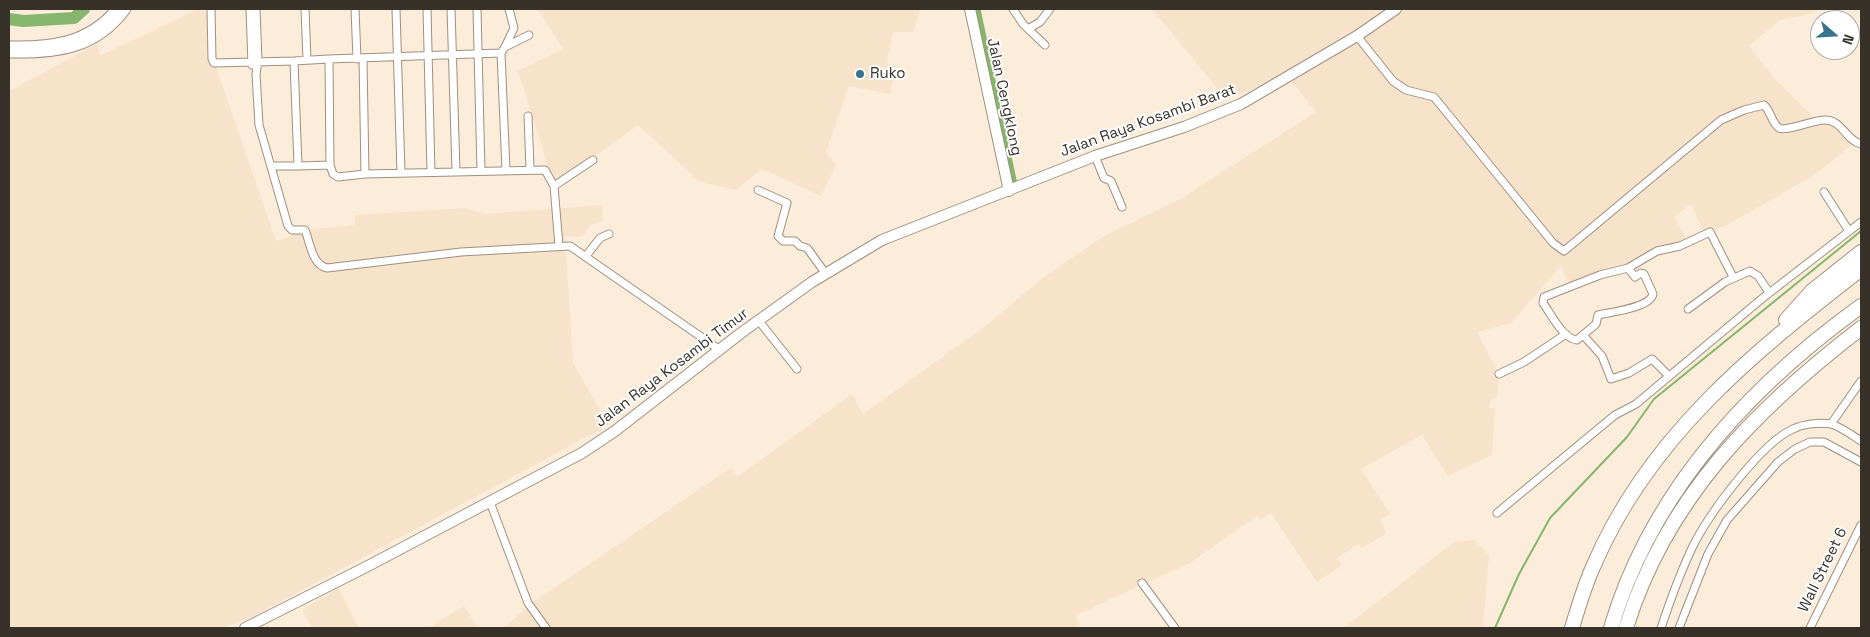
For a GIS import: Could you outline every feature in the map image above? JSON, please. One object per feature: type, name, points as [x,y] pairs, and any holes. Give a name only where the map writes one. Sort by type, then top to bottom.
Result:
[{"type":"highway","points":[[1757,352],[1812,291],[1861,252]]},
{"type":"highway","points":[[1572,628],[1592,568],[1603,545],[1647,471],[1679,429],[1708,397],[1757,352],[1861,269]]},
{"type":"highway","points":[[1611,628],[1633,568],[1683,479],[1714,438],[1753,395],[1800,354],[1861,306]]},
{"type":"highway","points":[[1626,628],[1658,551],[1689,498],[1710,470],[1741,433],[1767,407],[1861,328]]},
{"type":"main road","name":"Jalan Cengklong","points":[[970,9],[1009,191]]},
{"type":"main road","name":"Jalan Raya Kosambi Barat","points":[[1009,191],[1096,156],[1184,127],[1241,104],[1357,36],[1396,9]]},
{"type":"main road","name":"Jalan Raya Kosambi Timur","points":[[245,628],[351,570],[559,466],[615,431],[720,350],[826,274],[882,240],[1009,191]]},
{"type":"street","points":[[9,46],[44,47],[61,44],[94,28],[116,9]]},
{"type":"street","points":[[9,53],[44,54],[73,47],[100,34],[126,9]]},
{"type":"street","points":[[211,9],[213,62],[218,64],[478,54],[503,50],[529,35]]},
{"type":"street","points":[[250,9],[261,136],[288,228],[305,230],[317,262],[324,268],[461,252],[559,246],[572,247],[720,350]]},
{"type":"street","points":[[255,62],[256,9]]},
{"type":"street","points":[[305,9],[307,60]]},
{"type":"street","points":[[355,9],[360,59],[365,174]]},
{"type":"street","points":[[396,9],[401,173]]},
{"type":"street","points":[[426,9],[431,172]]},
{"type":"street","points":[[452,9],[456,171]]},
{"type":"street","points":[[476,9],[481,171]]},
{"type":"street","points":[[506,170],[503,50],[514,28],[509,9]]},
{"type":"street","points":[[1013,9],[1028,29],[1045,45]]},
{"type":"street","points":[[1028,29],[1040,22],[1050,9]]},
{"type":"street","points":[[1357,36],[1393,81],[1406,90],[1434,97],[1553,242],[1564,251],[1721,120],[1737,112],[1764,105],[1777,127],[1784,129],[1810,122],[1830,120],[1840,125],[1857,143],[1861,144]]},
{"type":"street","points":[[329,59],[330,165],[333,174],[338,177],[365,174],[545,170],[554,186],[559,246]]},
{"type":"street","points":[[294,61],[298,166]]},
{"type":"street","points":[[528,116],[530,169]]},
{"type":"street","points":[[1096,156],[1104,178],[1112,182],[1122,207]]},
{"type":"street","points":[[554,186],[593,160]]},
{"type":"street","points":[[271,166],[330,165]]},
{"type":"street","points":[[758,190],[787,203],[778,236],[784,241],[795,241],[800,246],[807,248],[826,274]]},
{"type":"street","points":[[1824,192],[1849,231]]},
{"type":"street","points":[[1497,513],[1591,434],[1615,415],[1636,404],[1769,292],[1861,222]]},
{"type":"street","points":[[1628,268],[1634,277],[1644,274],[1653,297],[1645,303],[1598,315],[1596,324],[1574,340],[1566,334],[1542,303],[1544,298],[1580,282],[1628,268],[1657,251],[1680,246],[1710,232],[1733,277]]},
{"type":"street","points":[[586,256],[600,238],[609,234]]},
{"type":"street","points":[[1688,309],[1733,277],[1753,272],[1769,292]]},
{"type":"street","points":[[759,321],[797,369]]},
{"type":"street","points":[[1499,374],[1524,362],[1566,334]]},
{"type":"street","points":[[1582,335],[1602,356],[1611,379],[1629,372],[1652,358],[1669,376]]},
{"type":"street","points":[[1831,424],[1861,381]]},
{"type":"street","points":[[1661,628],[1672,594],[1693,546],[1712,513],[1732,487],[1774,442],[1794,428],[1811,424],[1831,424],[1861,441]]},
{"type":"street","points":[[1679,628],[1708,554],[1727,520],[1778,462],[1795,449],[1810,442],[1824,442],[1861,462]]},
{"type":"street","points":[[490,502],[528,603],[546,628]]},
{"type":"street","name":"Wall Street 6","points":[[1810,628],[1861,525]]},
{"type":"street","points":[[1142,583],[1175,628]]},
{"type":"shaded area","points":[[538,9],[921,9],[913,32],[893,32],[887,63],[896,66],[890,94],[849,86],[826,152],[836,165],[821,196],[762,169],[736,190],[700,182],[638,125],[583,165],[553,182],[518,71],[563,49]]},
{"type":"shaded area","points":[[1152,9],[1821,9],[1810,10],[1810,14],[1780,20],[1749,46],[1776,80],[1812,116],[1838,121],[1856,141],[1814,175],[1725,226],[1704,233],[1691,204],[1674,217],[1686,238],[1615,271],[1571,288],[1561,266],[1511,323],[1477,332],[1499,374],[1497,398],[1491,399],[1489,408],[1495,408],[1492,455],[1448,476],[1422,435],[1361,469],[1390,514],[1381,519],[1386,534],[1362,548],[1358,544],[1337,558],[1342,565],[1317,582],[1271,513],[1261,520],[1258,515],[1190,563],[1076,615],[1080,628],[504,628],[532,603],[732,467],[737,477],[852,394],[863,414],[987,325],[1041,279],[1104,236],[1182,198],[1316,112],[1288,76],[1226,99]]},
{"type":"shaded area","points":[[196,10],[208,12],[207,41],[276,241],[313,229],[355,225],[355,215],[466,208],[485,214],[602,205],[602,221],[591,225],[582,237],[565,236],[573,363],[609,425],[252,617],[222,628],[9,628],[9,91],[97,44],[100,56]]},
{"type":"shaded area","points":[[1474,540],[1489,555],[1483,628],[1344,628],[1454,542]]},
{"type":"shaded area","points":[[339,588],[359,628],[312,628],[302,610]]},
{"type":"shaded area","points":[[464,606],[478,628],[428,628]]},
{"type":"waterway","points":[[9,19],[23,21],[74,18],[84,9]]},
{"type":"waterway","points":[[977,9],[1013,180]]},
{"type":"waterway","points":[[1495,628],[1519,574],[1550,518],[1627,437],[1654,399],[1861,231]]},
{"type":"place","name":"Ruko","points":[[860,74]]}]
